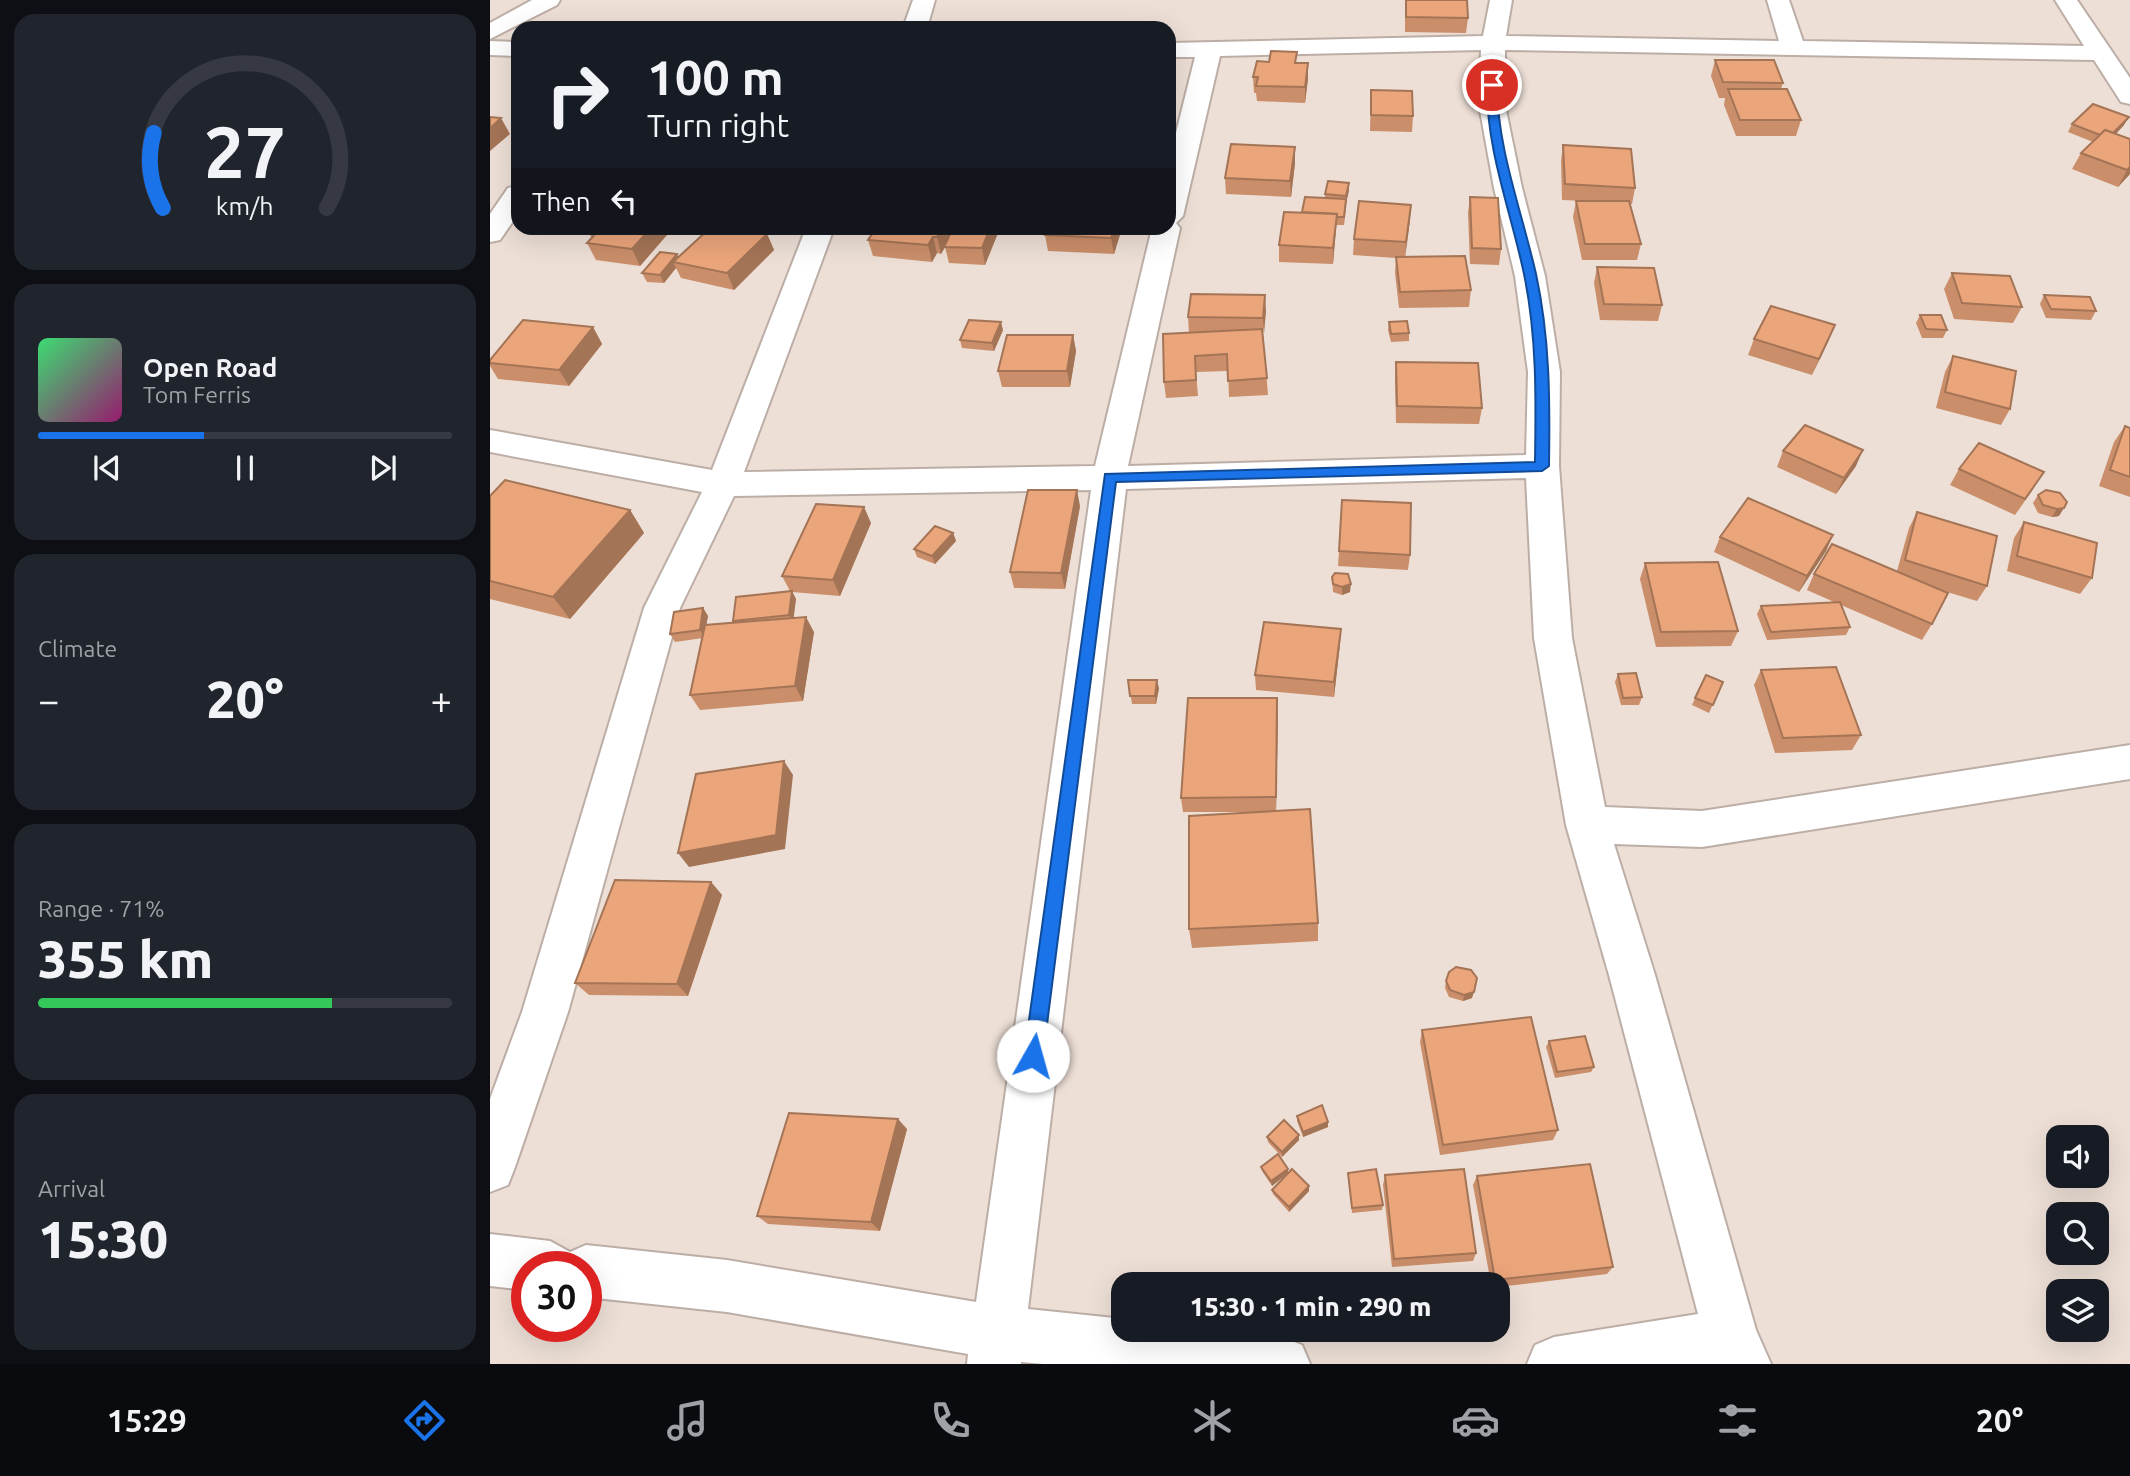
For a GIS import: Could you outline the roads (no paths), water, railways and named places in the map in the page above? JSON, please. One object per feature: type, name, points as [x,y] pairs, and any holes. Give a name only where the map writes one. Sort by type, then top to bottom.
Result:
[{"type":"street","points":[[490,32],[549,0]]},
{"type":"street","points":[[917,21],[924,0]]},
{"type":"street","points":[[1501,0],[1493,43],[1492,106],[1508,188],[1530,276],[1544,372],[1542,466],[1553,638],[1587,825],[1632,975],[1733,1354],[1554,1364]]},
{"type":"street","points":[[1779,0],[1793,48]]},
{"type":"street","points":[[2066,0],[2130,97]]},
{"type":"street","points":[[1176,50],[1493,43],[2101,53]]},
{"type":"street","points":[[490,48],[511,49]]},
{"type":"street","points":[[1176,187],[1209,50]]},
{"type":"street","points":[[490,234],[511,204]]},
{"type":"street","points":[[490,1167],[545,1012],[662,608],[723,484],[817,235]]},
{"type":"street","points":[[995,1348],[1114,448],[1164,235]]},
{"type":"street","points":[[490,441],[723,484],[1110,478],[1542,466]]},
{"type":"street","points":[[1587,825],[1702,829],[2130,762]]},
{"type":"street","points":[[490,1261],[511,1263]]},
{"type":"street","points":[[602,1273],[727,1286],[995,1348],[1283,1364]]}]
